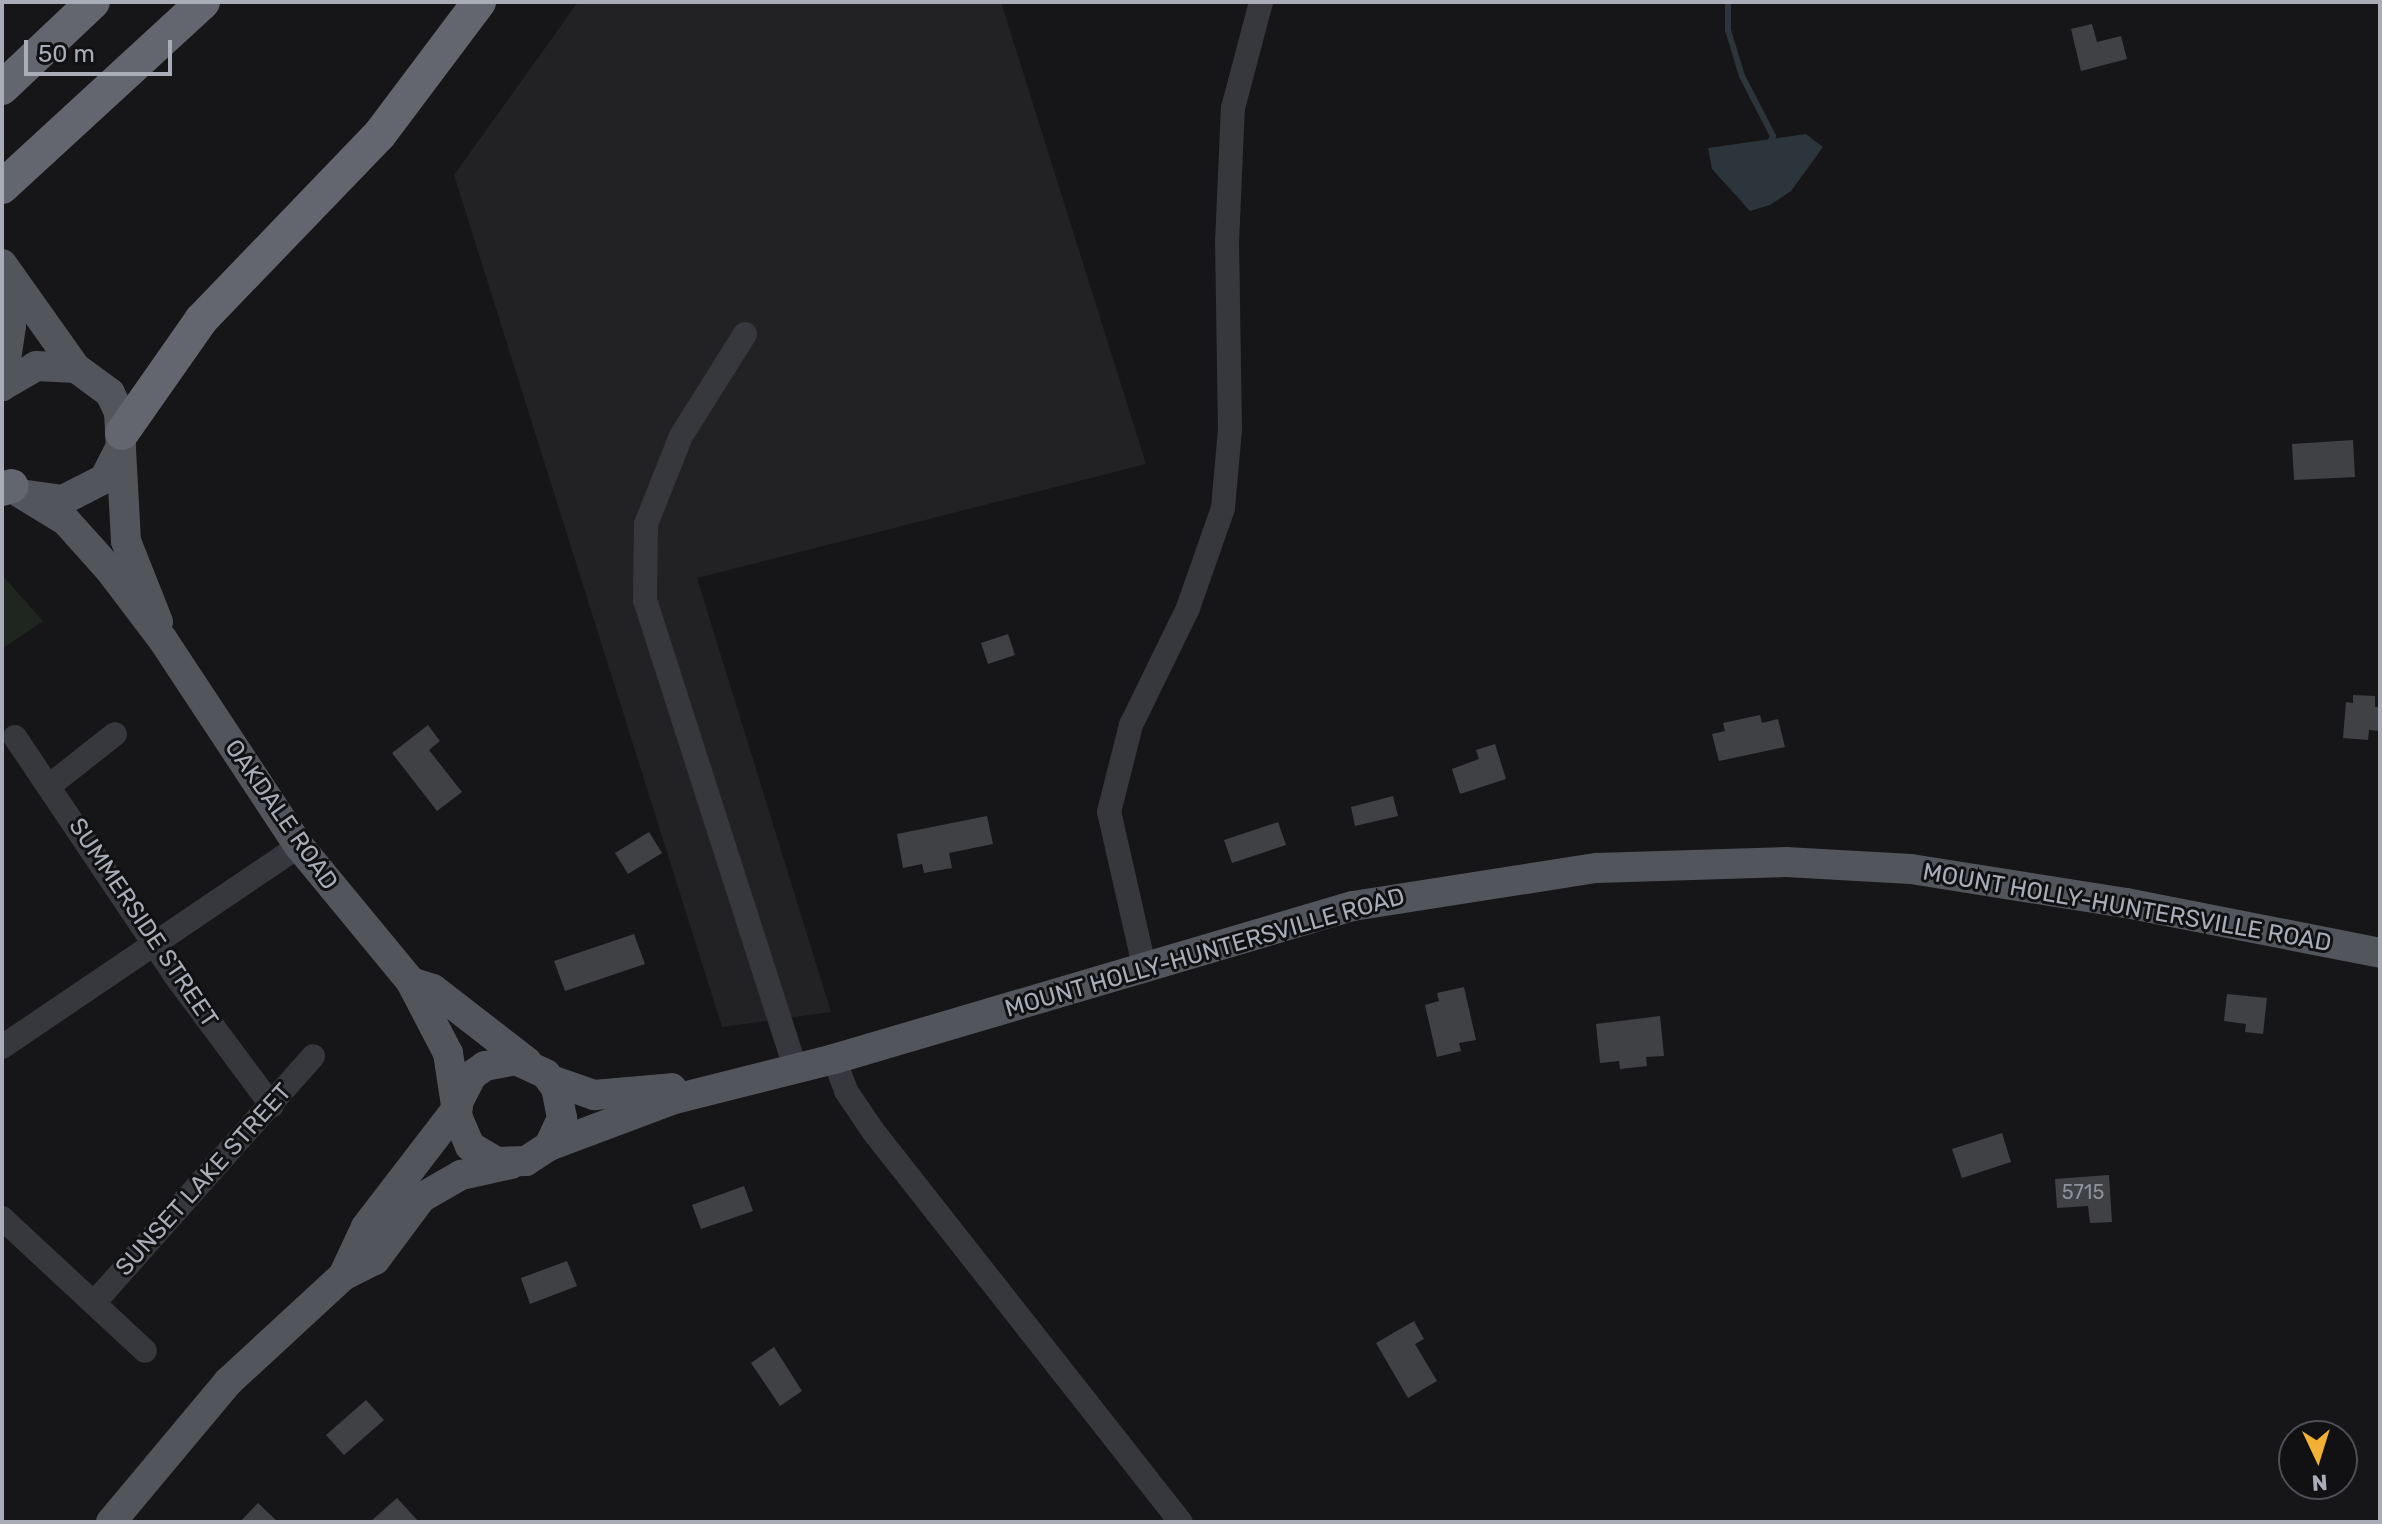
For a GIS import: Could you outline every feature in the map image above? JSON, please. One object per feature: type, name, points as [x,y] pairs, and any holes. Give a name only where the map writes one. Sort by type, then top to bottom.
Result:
[{"type":"highway","points":[[10,80],[93,2]]},
{"type":"highway","points":[[2,187],[203,2]]},
{"type":"highway","points":[[122,439],[201,320],[380,134],[479,2]]},
{"type":"main road","points":[[2,264],[76,368]]},
{"type":"main road","points":[[2,288],[11,326],[2,386]]},
{"type":"main road","points":[[2,386],[36,366],[76,368]]},
{"type":"main road","name":"OAKDALE ROAD","points":[[76,368],[110,393],[122,439],[126,541],[163,640]]},
{"type":"main road","points":[[8,486],[51,500],[85,493],[104,479],[122,439]]},
{"type":"main road","name":"OAKDALE ROAD","points":[[8,486],[66,521],[163,640],[299,846],[411,982],[448,1053],[458,1105]]},
{"type":"main road","name":"MOUNT HOLLY-HUNTERSVILLE ROAD","points":[[549,1146],[675,1099],[834,1059],[1145,970],[1323,915],[1406,895],[1514,878],[1674,863],[1854,865],[1976,877],[2380,953]]},
{"type":"main road","name":"OAKDALE ROAD","points":[[411,982],[433,989],[541,1072]]},
{"type":"main road","points":[[111,1522],[228,1382],[343,1276],[375,1260],[421,1198],[461,1175],[513,1164],[549,1146],[562,1118],[541,1072],[516,1060],[485,1066],[472,1075],[458,1105],[366,1227],[343,1276]]},
{"type":"main road","name":"MOUNT HOLLY-HUNTERSVILLE ROAD","points":[[541,1072],[594,1095],[796,1069]]},
{"type":"main road","points":[[458,1105],[462,1133],[470,1146],[483,1156],[513,1164]]},
{"type":"street","points":[[1145,970],[1109,812],[1131,725],[1188,608],[1223,508],[1230,430],[1227,243],[1233,108],[1261,2]]},
{"type":"street","points":[[745,334],[681,436],[646,524],[645,600],[796,1069]]},
{"type":"street","points":[[49,786],[115,734]]},
{"type":"street","name":"SUMMERSIDE STREET","points":[[15,737],[154,944],[272,1106]]},
{"type":"street","points":[[2,1047],[299,846]]},
{"type":"street","name":"SUNSET LAKE STREET","points":[[94,1303],[272,1106],[313,1056]]},
{"type":"street","points":[[834,1059],[846,1091],[873,1131],[1181,1522]]},
{"type":"street","points":[[2,1218],[145,1351]]},
{"type":"shaded area","points":[[578,2],[1001,2],[1146,464],[697,578],[831,1012],[722,1027],[454,175]]},
{"type":"shaded area","points":[[1806,134],[1823,147],[1791,191],[1770,205],[1750,211],[1712,169],[1708,148]]},
{"type":"shaded area","points":[[2,575],[43,621],[2,649]]},
{"type":"building","points":[[2092,24],[2097,42],[2121,36],[2127,59],[2081,71],[2071,29]]},
{"type":"building","points":[[2353,440],[2355,477],[2294,480],[2292,444]]},
{"type":"building","points":[[1008,634],[1015,655],[988,664],[981,643]]},
{"type":"building","points":[[2353,695],[2375,696],[2375,707],[2380,707],[2380,731],[2369,730],[2368,740],[2343,738],[2346,702],[2353,703]]},
{"type":"building","points":[[1760,715],[1762,723],[1778,719],[1785,747],[1719,761],[1712,734],[1725,731],[1723,723]]},
{"type":"building","points":[[428,725],[440,741],[429,750],[462,792],[437,811],[392,753]]},
{"type":"building","points":[[1495,744],[1506,779],[1460,794],[1452,769],[1479,759],[1476,750]]},
{"type":"building","points":[[1393,796],[1398,816],[1355,826],[1351,807]]},
{"type":"building","points":[[987,816],[993,844],[949,853],[952,868],[924,873],[922,864],[903,868],[897,834]]},
{"type":"building","points":[[1278,822],[1286,845],[1232,863],[1224,840]]},
{"type":"building","points":[[649,832],[662,853],[628,874],[615,853]]},
{"type":"building","points":[[634,934],[645,964],[565,991],[554,961]]},
{"type":"building","points":[[1464,987],[1476,1040],[1459,1043],[1461,1051],[1437,1057],[1425,1005],[1439,1001],[1437,993]]},
{"type":"building","points":[[2227,994],[2267,998],[2263,1034],[2245,1032],[2246,1024],[2224,1021]]},
{"type":"building","points":[[1660,1016],[1664,1056],[1646,1057],[1647,1066],[1620,1069],[1619,1061],[1600,1063],[1596,1024]]},
{"type":"building","points":[[2002,1133],[2011,1162],[1962,1178],[1952,1149]]},
{"type":"building","points":[[2109,1175],[2112,1222],[2090,1223],[2088,1206],[2057,1208],[2055,1179]]},
{"type":"building","points":[[744,1186],[753,1211],[701,1229],[692,1205]]},
{"type":"building","points":[[567,1261],[577,1286],[530,1304],[521,1278]]},
{"type":"building","points":[[1414,1321],[1424,1339],[1415,1344],[1437,1381],[1408,1398],[1376,1343]]},
{"type":"building","points":[[774,1347],[802,1391],[780,1406],[751,1363]]},
{"type":"building","points":[[366,1400],[384,1420],[344,1455],[326,1435]]},
{"type":"building","points":[[397,1498],[419,1522],[370,1522]]},
{"type":"building","points":[[258,1503],[278,1522],[240,1522]]},
{"type":"waterway","points":[[1728,2],[1728,30],[1742,76],[1773,136],[1770,142]]}]
